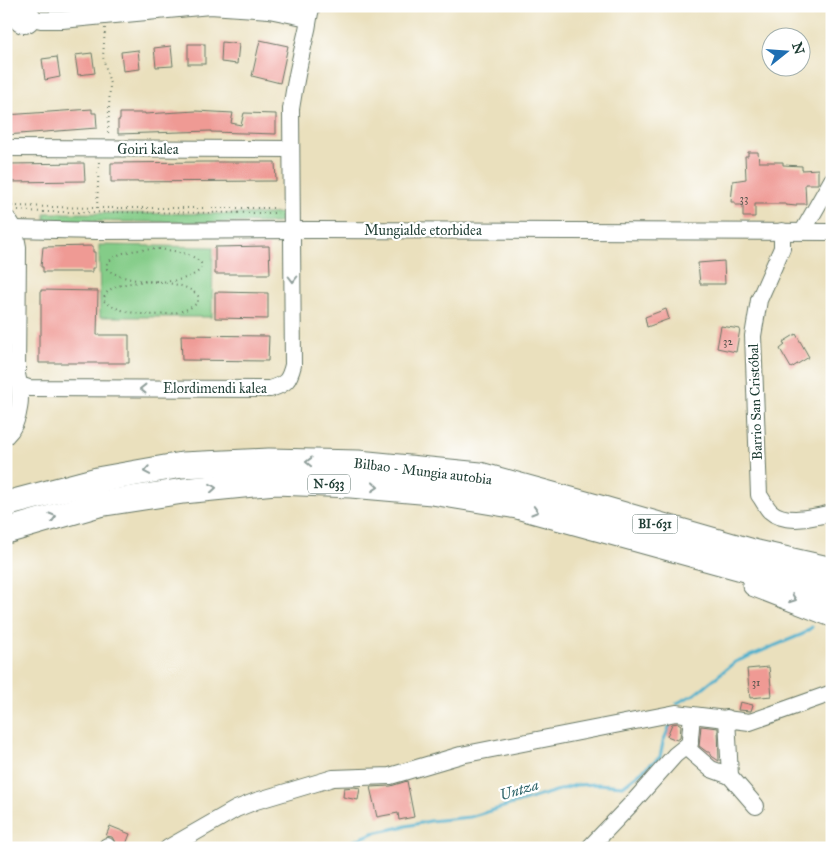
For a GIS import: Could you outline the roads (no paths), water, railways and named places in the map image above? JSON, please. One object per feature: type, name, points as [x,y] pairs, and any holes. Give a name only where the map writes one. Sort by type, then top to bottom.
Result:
[{"type":"highway","name":"Bilbao - Mungia autobia","points":[[6,504],[97,480],[182,465],[269,461],[358,463],[480,475],[757,553],[832,570]]},
{"type":"highway","name":"N-633","points":[[480,475],[566,486],[739,535],[832,556]]},
{"type":"highway","name":"Bilbao - Mungia autobia","points":[[6,531],[98,504],[184,491],[275,482],[351,485],[432,492],[517,506],[650,544],[832,589]]},
{"type":"highway","points":[[650,544],[832,614]]},
{"type":"street","points":[[21,17],[41,20],[62,20],[210,6],[310,12],[291,108],[292,230]]},
{"type":"street","name":"Goiri kalea","points":[[6,148],[290,149]]},
{"type":"street","points":[[803,231],[832,180]]},
{"type":"street","points":[[6,436],[13,428],[18,414],[20,385],[17,374],[18,247],[9,224]]},
{"type":"street","name":"Mungialde etorbidea","points":[[9,224],[97,231],[832,232]]},
{"type":"street","name":"Elordimendi kalea","points":[[20,385],[29,388],[241,389],[270,389],[280,386],[290,376],[293,365],[292,230]]},
{"type":"street","name":"Barrio San Cristóbal","points":[[782,231],[782,248],[759,300],[753,336],[759,495],[771,512],[782,517],[804,520],[832,513]]},
{"type":"street","points":[[168,848],[256,801],[332,778],[390,776],[461,756],[543,738],[676,713],[750,722],[832,693]]},
{"type":"street","points":[[692,715],[689,750],[711,769],[730,776],[756,806]]},
{"type":"street","points":[[727,718],[730,776]]},
{"type":"street","points":[[589,848],[675,755],[690,743]]},
{"type":"waterway","name":"Untza","points":[[677,703],[695,694],[735,662],[803,634],[812,627]]},
{"type":"waterway","name":"Untza","points":[[337,848],[373,833],[430,821],[470,817],[576,785],[623,786],[660,757],[663,742],[673,718]]}]
